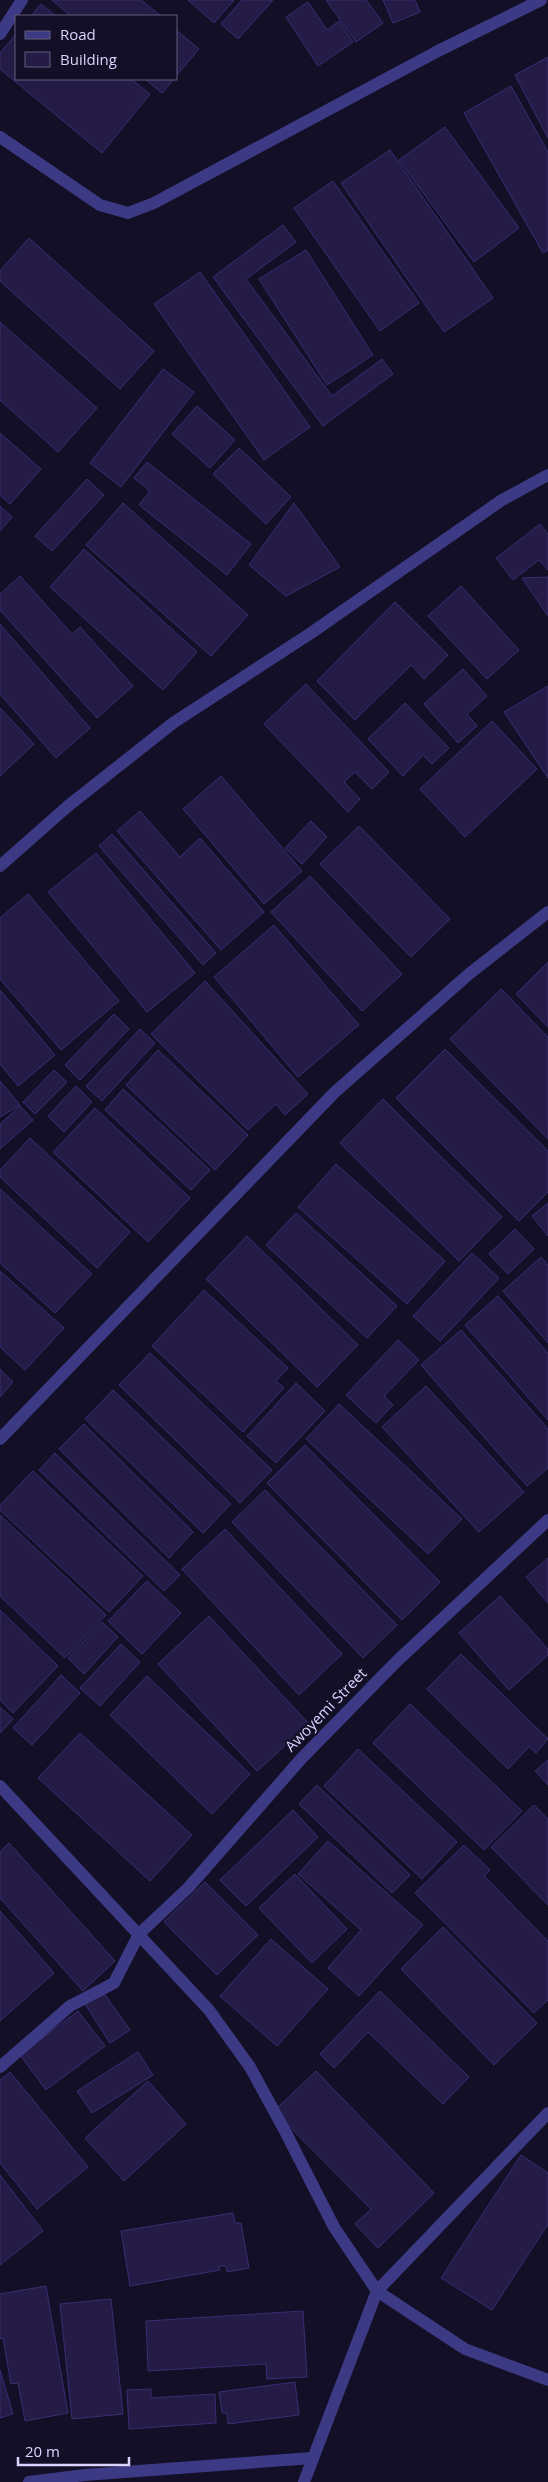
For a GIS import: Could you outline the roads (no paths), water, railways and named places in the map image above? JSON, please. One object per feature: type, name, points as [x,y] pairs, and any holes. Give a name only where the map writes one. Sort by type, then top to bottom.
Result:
[{"type":"street","points":[[0,34],[22,0]]},
{"type":"street","points":[[0,137],[100,205],[128,213],[154,203],[438,51],[541,0]]},
{"type":"street","points":[[0,866],[68,806],[173,723],[310,633],[502,500],[548,475]]},
{"type":"street","points":[[0,1439],[335,1092],[469,974],[548,912]]},
{"type":"street","name":"Awoyemi Street","points":[[0,2067],[70,2006],[114,1983],[139,1934],[188,1888],[300,1760],[396,1662],[548,1520]]},
{"type":"street","points":[[0,1786],[210,2010],[250,2067],[334,2227],[377,2291],[465,2349],[548,2380]]},
{"type":"street","points":[[304,2482],[377,2291],[548,2113]]},
{"type":"street","points":[[29,2482],[86,2475],[312,2458]]}]
